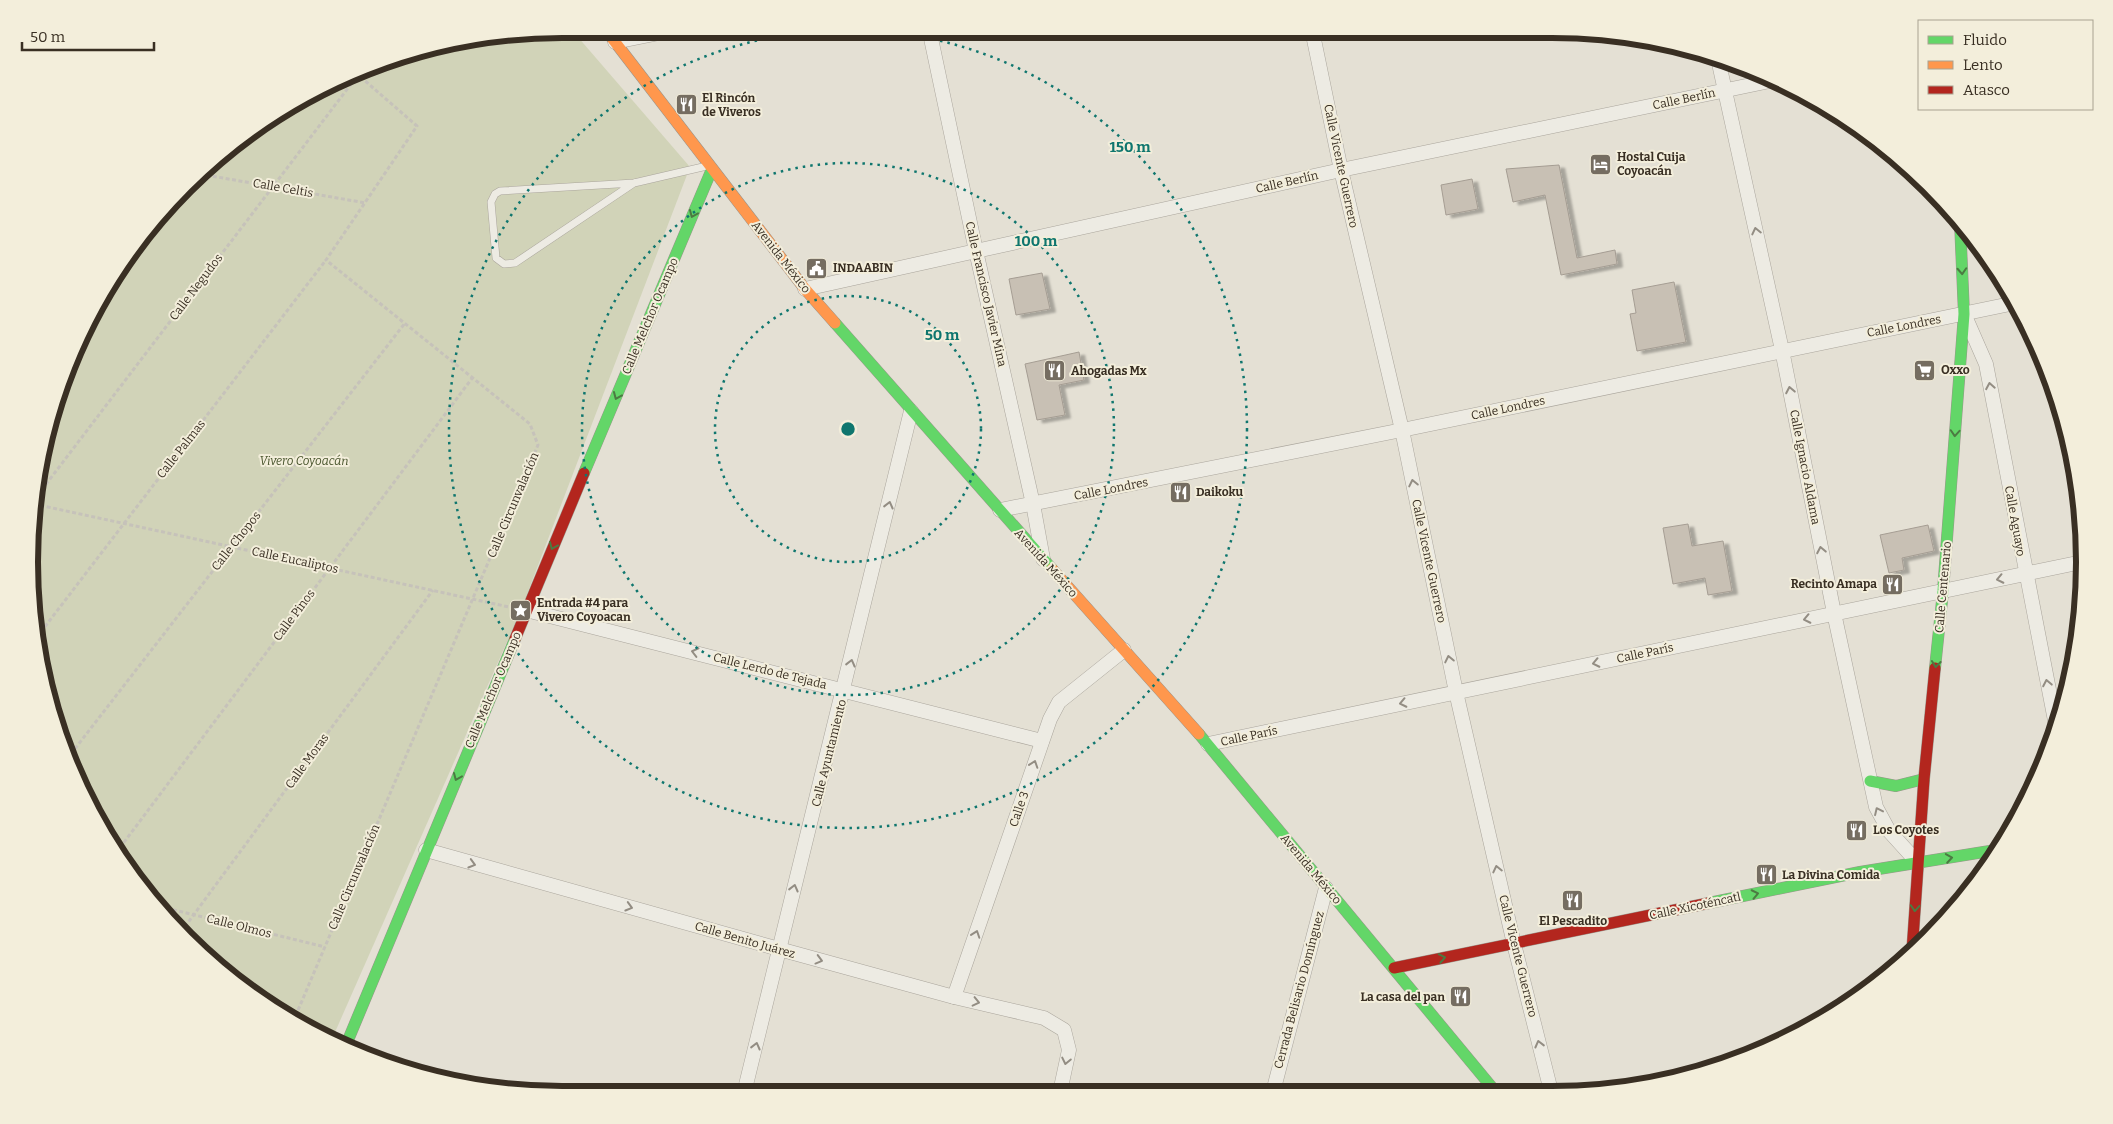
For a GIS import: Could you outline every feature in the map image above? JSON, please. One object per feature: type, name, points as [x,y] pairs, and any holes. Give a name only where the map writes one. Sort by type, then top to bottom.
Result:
[{"type":"street","name":"Avenida México","points":[[612,38],[805,289],[911,411],[1208,744],[1491,1086]]},
{"type":"street","points":[[615,42],[635,38]]},
{"type":"street","name":"Calle Francisco Javier Mina","points":[[932,38],[976,251],[1033,504],[1043,559]]},
{"type":"street","name":"Calle Vicente Guerrero","points":[[1314,38],[1341,170],[1402,430],[1456,692],[1514,944],[1550,1086]]},
{"type":"street","name":"Calle Ignacio Aldama","points":[[1719,65],[1782,350],[1834,613],[1876,807],[1889,831],[1918,863]]},
{"type":"street","name":"Calle Berlín","points":[[805,289],[1341,170],[1763,82]]},
{"type":"street","name":"Calle Melchor Ocampo","points":[[348,1041],[711,168]]},
{"type":"street","name":"Calle Centenario","points":[[1913,942],[1924,779],[1943,590],[1964,314],[1961,235]]},
{"type":"street","name":"Calle Londres","points":[[1000,510],[1402,430],[2007,305]]},
{"type":"street","name":"Calle Aguayo","points":[[1964,314],[1986,364],[2053,715]]},
{"type":"street","name":"Calle Ayuntamiento","points":[[746,1086],[911,411]]},
{"type":"street","name":"Calle París","points":[[1208,744],[2076,563]]},
{"type":"street","name":"Calle Lerdo de Tejada","points":[[526,610],[844,689],[1042,741]]},
{"type":"street","name":"Calle 3","points":[[954,997],[1042,741],[1059,702],[1124,650]]},
{"type":"street","points":[[1870,781],[1896,786],[1924,779]]},
{"type":"street","name":"Calle Benito Juárez","points":[[426,850],[954,997],[1044,1018],[1064,1030],[1069,1050],[1061,1086]]},
{"type":"street","name":"Calle Xicoténcatl","points":[[1394,968],[1850,874],[1988,851]]},
{"type":"street","name":"Cerrada Belisario Domínguez","points":[[1275,1086],[1326,888]]},
{"type":"lane","points":[[634,183],[515,263],[504,264],[496,258],[491,202],[495,194],[500,191],[634,183],[711,168]]},
{"type":"path","points":[[326,260],[417,126],[361,77]]},
{"type":"path","name":"Calle Negudos","points":[[43,491],[351,82]]},
{"type":"path","name":"Calle Celtis","points":[[208,175],[366,203]]},
{"type":"path","name":"Calle Circunvalación","points":[[296,1014],[538,445],[530,424],[326,260]]},
{"type":"path","name":"Calle Palmas","points":[[42,629],[326,260]]},
{"type":"path","name":"Calle Chopos","points":[[73,752],[404,323]]},
{"type":"path","name":"Calle Pinos","points":[[121,845],[473,378]]},
{"type":"path","name":"Calle Eucaliptos","points":[[41,504],[526,610]]},
{"type":"path","name":"Calle Moras","points":[[185,927],[433,590]]},
{"type":"path","name":"Calle Olmos","points":[[169,909],[324,947]]},
{"type":"green space","name":"Vivero Coyoacán","points":[[579,38],[690,167],[521,610],[334,1034],[271,998],[243,978],[191,933],[146,881],[108,824],[77,763],[65,731],[55,698],[48,664],[39,596],[39,528],[42,494],[55,426],[65,393],[77,361],[108,300],[146,243],[168,216],[216,168],[271,126],[300,108],[361,77],[393,65],[426,55],[494,42]]},
{"type":"building","points":[[1559,165],[1577,258],[1615,250],[1617,264],[1561,275],[1545,195],[1513,202],[1506,169]]},
{"type":"building","points":[[1472,179],[1478,209],[1446,215],[1441,185]]},
{"type":"building","points":[[1042,273],[1050,309],[1016,315],[1009,279]]},
{"type":"building","points":[[1674,282],[1686,342],[1637,351],[1630,314],[1636,313],[1632,290]]},
{"type":"building","name":"Ahogadas Mx","points":[[1079,352],[1084,380],[1059,385],[1065,415],[1037,420],[1025,364]]},
{"type":"building","points":[[1688,524],[1692,546],[1723,541],[1732,591],[1708,595],[1705,578],[1673,584],[1663,528]]},
{"type":"building","points":[[1928,525],[1934,551],[1902,558],[1904,570],[1889,573],[1880,535]]},
{"type":"traffic: fast","points":[[584,473],[712,169]]},
{"type":"traffic: fast","points":[[1935,668],[1943,591],[1964,314],[1961,235]]},
{"type":"traffic: fast","points":[[835,323],[1052,569]]},
{"type":"traffic: fast","points":[[348,1041],[515,639]]},
{"type":"traffic: fast","points":[[1199,734],[1491,1086]]},
{"type":"traffic: fast","points":[[1870,781],[1896,786],[1924,779]]},
{"type":"traffic: fast","points":[[1709,903],[1860,872],[1988,851]]},
{"type":"traffic: slow","points":[[612,38],[805,289],[835,323]]},
{"type":"traffic: slow","points":[[1052,569],[1199,734]]},
{"type":"traffic: jam","points":[[515,639],[584,473]]},
{"type":"traffic: jam","points":[[1913,942],[1924,779],[1935,668]]},
{"type":"traffic: jam","points":[[1394,968],[1709,903]]},
{"type":"place","name":"El Rincón de Viveros","points":[[686,105]]},
{"type":"place","name":"Hostal Cuija Coyoacán","points":[[1601,164]]},
{"type":"place","name":"INDAABIN","points":[[817,268]]},
{"type":"place","name":"Oxxo","points":[[1925,370]]},
{"type":"place","name":"Ahogadas Mx","points":[[1055,371]]},
{"type":"place","name":"Daikoku","points":[[1180,492]]},
{"type":"place","name":"Recinto Amapa","points":[[1893,584]]},
{"type":"place","name":"Entrada #4 para Vivero Coyoacan","points":[[521,610]]},
{"type":"place","name":"Los Coyotes","points":[[1857,830]]},
{"type":"place","name":"La Divina Comida","points":[[1766,875]]},
{"type":"place","name":"El Pescadito","points":[[1573,900]]},
{"type":"place","name":"La casa del pan","points":[[1461,997]]}]
